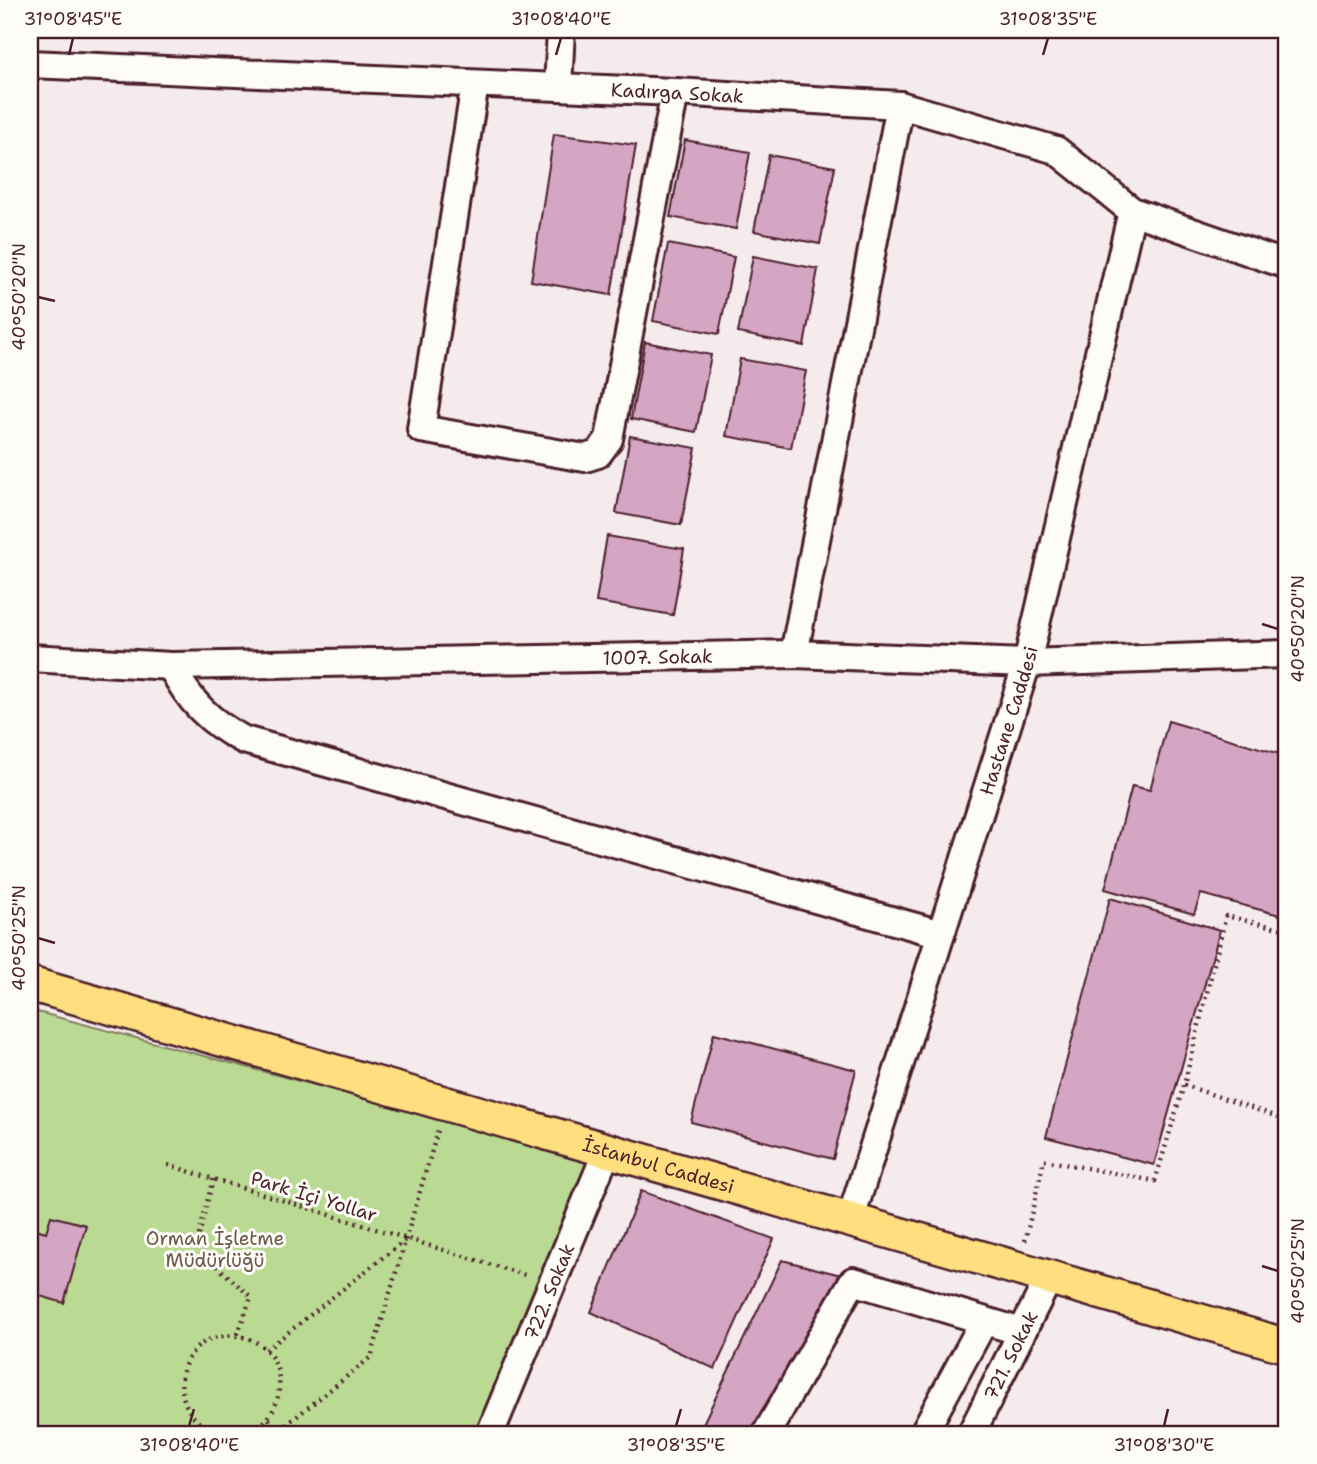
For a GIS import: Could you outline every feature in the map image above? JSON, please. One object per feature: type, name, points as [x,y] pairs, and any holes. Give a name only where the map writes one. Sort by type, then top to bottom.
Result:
[{"type":"main road","name":"İstanbul Caddesi","points":[[30,984],[1287,1346]]},
{"type":"street","points":[[558,87],[561,30]]},
{"type":"street","name":"Kadırga Sokak","points":[[30,64],[675,92],[900,105],[1056,150],[1132,211],[1287,265]]},
{"type":"street","points":[[475,84],[421,429],[584,458],[598,454],[609,439],[675,92]]},
{"type":"street","points":[[794,654],[900,105]]},
{"type":"street","name":"Hastane Caddesi","points":[[850,1221],[1027,663],[1132,211]]},
{"type":"street","name":"1007. Sokak","points":[[30,658],[171,666],[794,654],[1027,663],[1287,654]]},
{"type":"street","points":[[171,666],[184,692],[201,712],[221,728],[244,740],[941,934]]},
{"type":"street","name":"722. Sokak","points":[[490,1434],[607,1151]]},
{"type":"street","name":"721. Sokak","points":[[971,1434],[1022,1332],[1033,1274]]},
{"type":"street","points":[[766,1434],[853,1282],[1022,1332]]},
{"type":"street","points":[[923,1434],[984,1321]]},
{"type":"path","points":[[1033,1274],[1044,1160],[1155,1181],[1184,1085],[1226,916],[1287,930]]},
{"type":"path","points":[[1184,1085],[1287,1120]]},
{"type":"path","points":[[268,1418],[276,1434],[371,1357],[445,1104]]},
{"type":"path","name":"Park İçi Yollar","points":[[168,1165],[552,1284]]},
{"type":"path","points":[[213,1179],[196,1247],[251,1297],[237,1336]]},
{"type":"path","points":[[266,1350],[406,1239]]},
{"type":"path","points":[[217,1434],[203,1428],[191,1416],[183,1402],[180,1385],[183,1368],[192,1354],[205,1343],[220,1337],[237,1336],[253,1341],[266,1350],[275,1363],[280,1379],[280,1395],[268,1418],[251,1432],[242,1434]]},
{"type":"green space","name":"Orman İşletme Müdürlüğü","points":[[30,1010],[591,1158],[477,1434],[30,1434]]},
{"type":"building","points":[[554,134],[636,145],[611,295],[531,281]]},
{"type":"building","points":[[685,140],[750,152],[736,229],[670,217]]},
{"type":"building","points":[[769,155],[835,167],[820,244],[754,231]]},
{"type":"building","points":[[668,244],[734,257],[719,334],[653,321]]},
{"type":"building","points":[[753,256],[818,269],[804,346],[738,333]]},
{"type":"building","points":[[645,342],[711,355],[696,432],[631,419]]},
{"type":"building","points":[[740,359],[806,371],[791,448],[726,436]]},
{"type":"building","points":[[630,436],[696,448],[681,525],[616,513]]},
{"type":"building","points":[[607,536],[684,549],[673,615],[596,602]]},
{"type":"building","points":[[1168,721],[1287,756],[1287,917],[1201,894],[1194,914],[1105,889],[1132,786],[1150,790]]},
{"type":"building","points":[[1110,898],[1220,930],[1154,1165],[1046,1137]]},
{"type":"building","points":[[714,1033],[856,1070],[833,1159],[691,1122]]},
{"type":"building","points":[[641,1191],[774,1239],[715,1369],[591,1312]]},
{"type":"building","points":[[51,1216],[86,1225],[64,1303],[30,1293],[30,1234],[32,1228],[46,1232]]},
{"type":"building","points":[[782,1260],[841,1275],[754,1434],[698,1434]]}]
